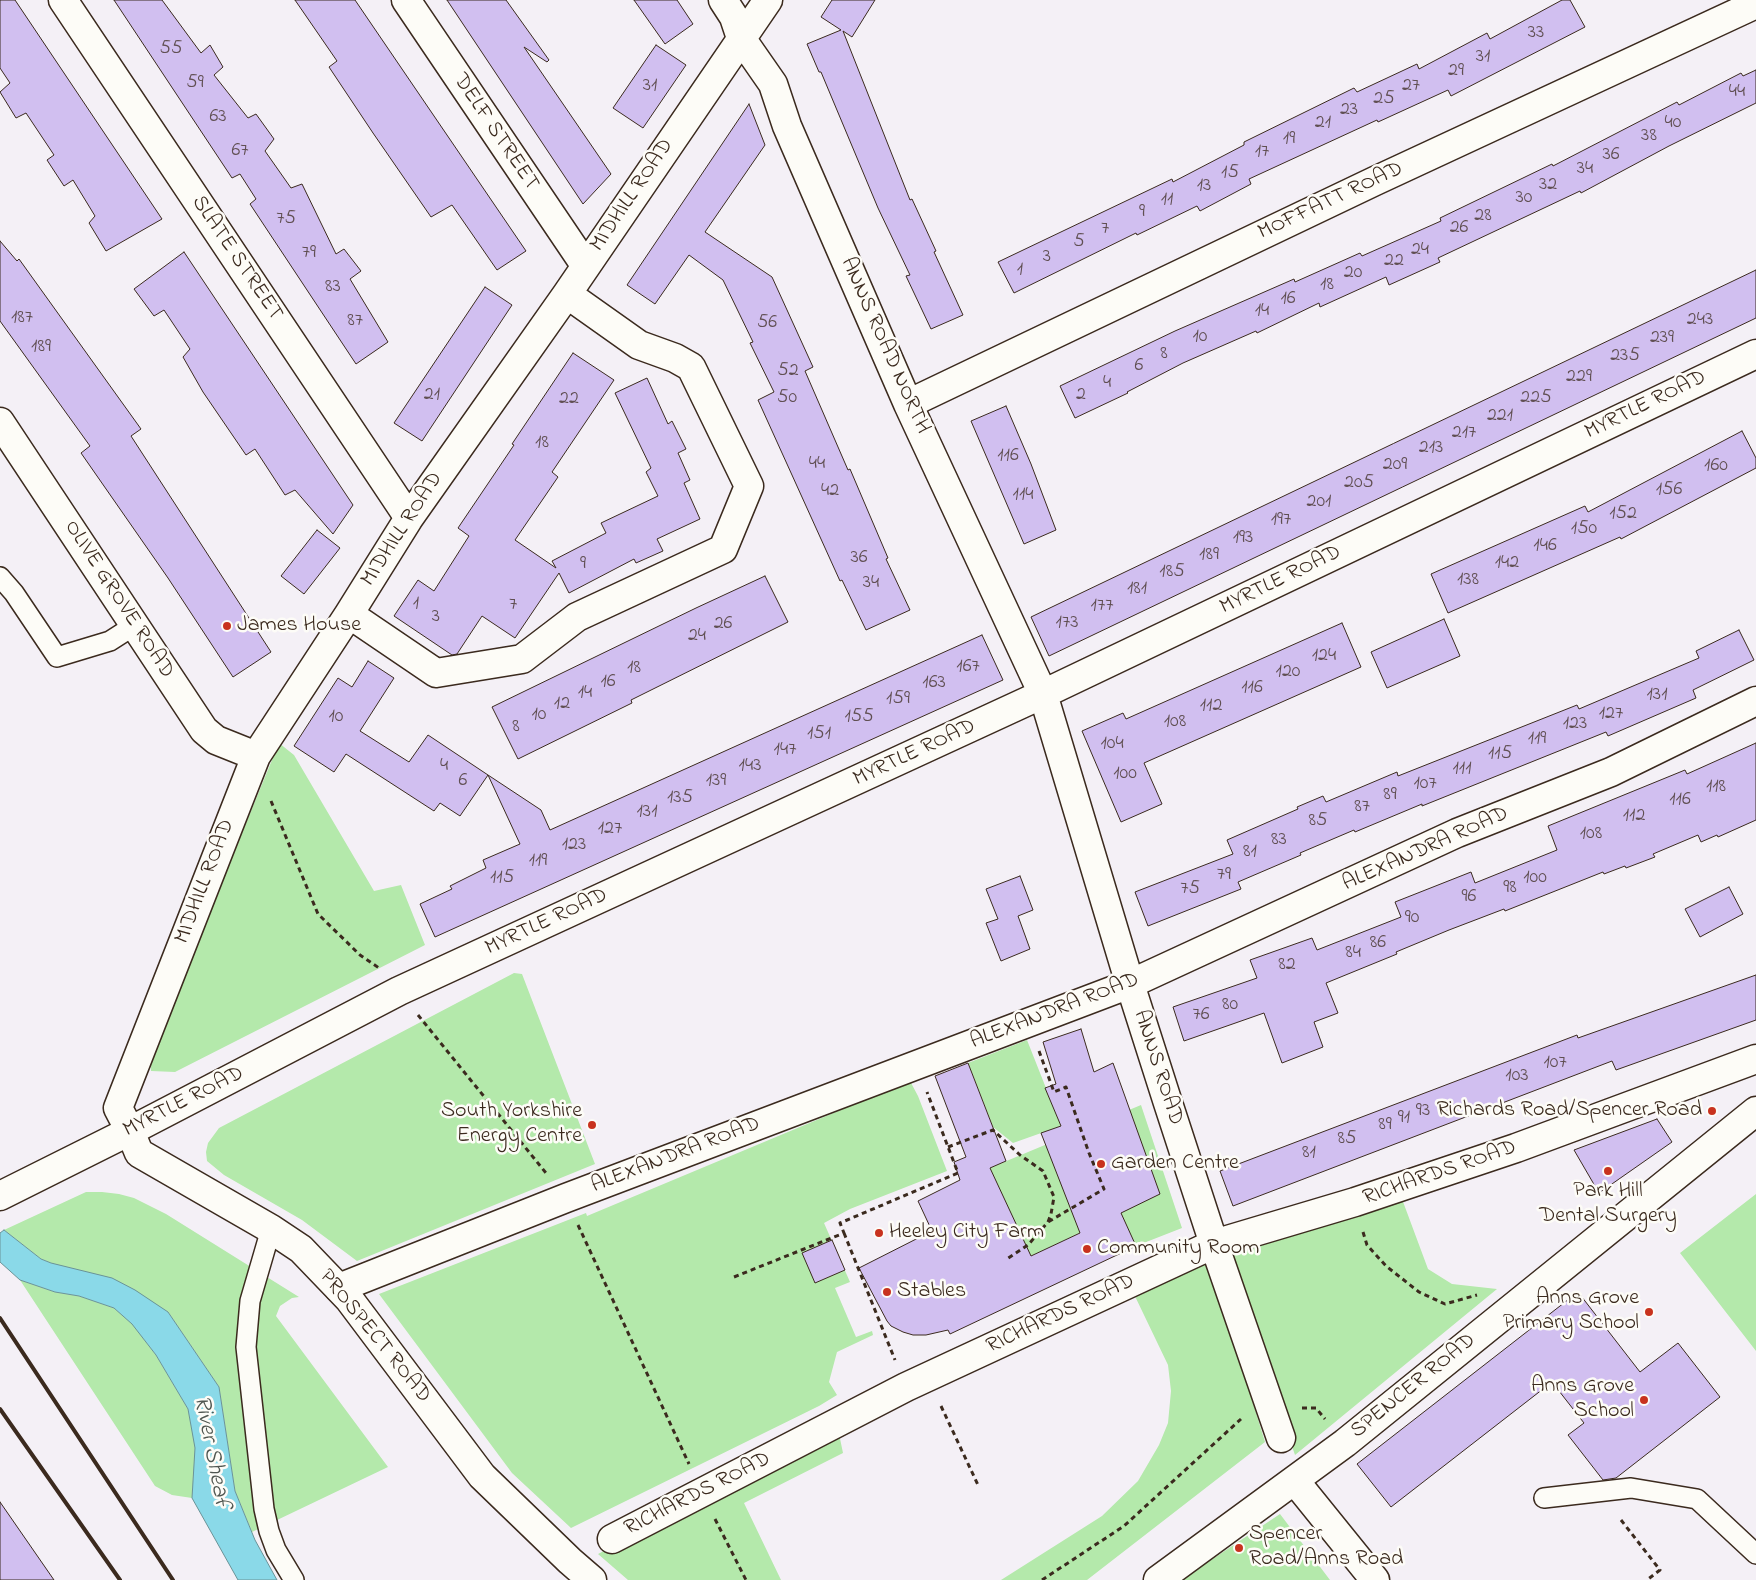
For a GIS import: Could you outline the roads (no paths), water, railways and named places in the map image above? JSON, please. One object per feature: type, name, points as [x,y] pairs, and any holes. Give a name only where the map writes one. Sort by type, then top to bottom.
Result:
[{"type":"street","name":"SLATE STREET","points":[[63,0],[408,518]]},
{"type":"street","name":"DELF STREET","points":[[406,0],[585,265]]},
{"type":"street","name":"ANNS ROAD NORTH","points":[[723,0],[734,17],[742,38],[773,84],[787,126],[908,404],[1043,694]]},
{"type":"street","name":"MIDHILL ROAD","points":[[130,1131],[118,1108],[256,756],[349,614],[408,518],[567,294],[585,265],[768,0]]},
{"type":"street","name":"MOFFATT ROAD","points":[[908,404],[1375,181],[1756,4]]},
{"type":"street","points":[[349,614],[436,673],[522,659],[577,617],[723,549],[749,486],[690,367],[675,358],[639,345],[567,294]]},
{"type":"street","name":"MYRTLE ROAD","points":[[0,1196],[130,1131],[399,991],[1043,694],[1756,354]]},
{"type":"street","name":"OLIVE GROVE ROAD","points":[[0,422],[204,730],[216,740],[256,756]]},
{"type":"street","name":"ANNS ROAD","points":[[1043,694],[1130,984],[1214,1244],[1281,1438]]},
{"type":"street","name":"ALEXANDRA ROAD","points":[[339,1288],[566,1198],[1130,984],[1457,833],[1611,772],[1756,701]]},
{"type":"street","name":"RICHARDS ROAD","points":[[612,1539],[906,1387],[1214,1244],[1355,1202],[1516,1148],[1756,1059]]},
{"type":"street","name":"SPENCER ROAD","points":[[1158,1580],[1345,1443],[1756,1111]]},
{"type":"street","name":"PROSPECT ROAD","points":[[130,1131],[138,1153],[271,1229],[301,1249],[349,1299],[482,1476],[592,1580]]},
{"type":"street","points":[[1295,1481],[1375,1580]]},
{"type":"lane","points":[[0,577],[14,593],[57,657],[110,642],[134,625]]},
{"type":"lane","points":[[271,1229],[250,1301],[246,1347],[264,1509],[276,1550],[294,1580]]},
{"type":"lane","points":[[1544,1498],[1630,1488],[1697,1499],[1756,1554]]},
{"type":"water","name":"River Sheaf","points":[[4,1230],[41,1259],[112,1278],[135,1290],[168,1312],[219,1387],[235,1491],[255,1540],[277,1580],[238,1580],[192,1498],[195,1448],[188,1409],[156,1355],[132,1324],[114,1308],[79,1296],[55,1292],[20,1280],[0,1262],[0,1233]]},
{"type":"railway","points":[[0,1318],[173,1580]]},
{"type":"railway","points":[[0,1409],[120,1580]]},
{"type":"place","name":"James House","points":[[227,626]]},
{"type":"place","name":"Richards Road/Spencer Road","points":[[1712,1111]]},
{"type":"place","name":"South Yorkshire Energy Centre","points":[[592,1125]]},
{"type":"place","name":"Garden Centre","points":[[1101,1164]]},
{"type":"place","name":"Park Hill Dental Surgery","points":[[1608,1171]]},
{"type":"place","name":"Heeley City Farm","points":[[879,1233]]},
{"type":"place","name":"Community Room","points":[[1087,1249]]},
{"type":"place","name":"Stables","points":[[887,1292]]},
{"type":"place","name":"Anns Grove Primary School","points":[[1649,1312]]},
{"type":"place","name":"Anns Grove School","points":[[1644,1400]]},
{"type":"place","name":"Spencer Road/Anns Road","points":[[1239,1548]]}]
